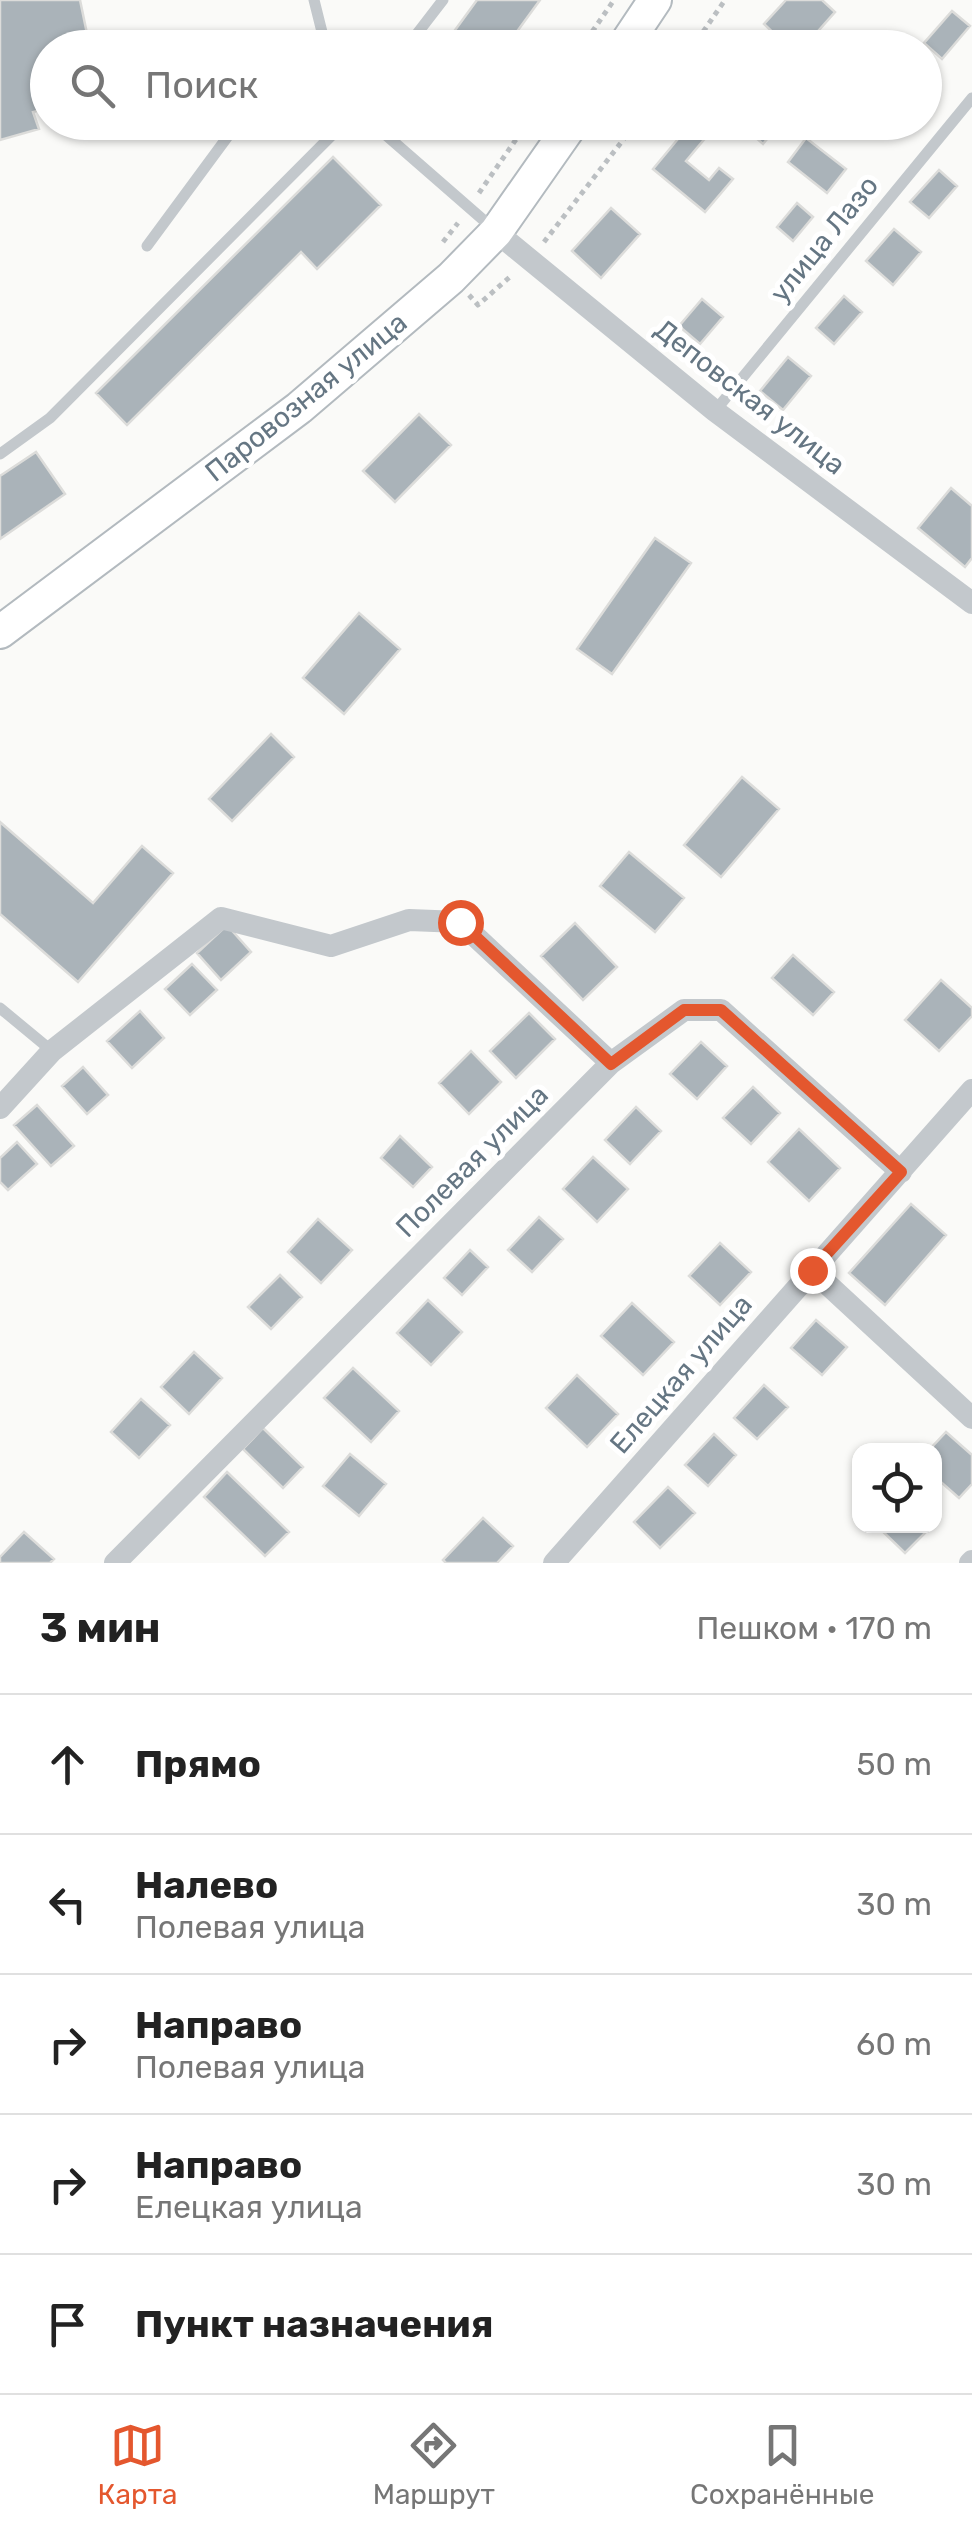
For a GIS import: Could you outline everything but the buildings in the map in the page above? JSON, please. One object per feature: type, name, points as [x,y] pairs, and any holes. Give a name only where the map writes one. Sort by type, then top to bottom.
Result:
[{"type":"main road","points":[[635,30],[655,0]]},
{"type":"main road","name":"Паровозная улица","points":[[0,632],[299,408],[451,278],[496,232],[560,140]]},
{"type":"street","name":"Деповская улица","points":[[496,232],[715,411],[972,603]]},
{"type":"street","points":[[0,1108],[52,1051],[220,918],[332,946],[409,920],[460,922],[611,1064]]},
{"type":"street","name":"Полевая улица","points":[[115,1563],[611,1064],[684,1010],[721,1010],[901,1172]]},
{"type":"street","name":"Елецкая улица","points":[[554,1563],[972,1090]]},
{"type":"street","points":[[812,1270],[972,1418]]},
{"type":"lane","points":[[314,0],[322,30]]},
{"type":"lane","points":[[420,30],[443,0]]},
{"type":"lane","name":"улица Лазо","points":[[942,135],[972,98]]},
{"type":"lane","points":[[147,246],[225,140]]},
{"type":"lane","points":[[0,454],[50,418],[326,140]]},
{"type":"lane","points":[[392,140],[496,232]]},
{"type":"lane","name":"улица Лазо","points":[[715,411],[938,140]]},
{"type":"lane","points":[[0,1008],[52,1051]]},
{"type":"path","points":[[593,30],[614,0]]},
{"type":"path","points":[[704,30],[724,0]]},
{"type":"path","points":[[470,207],[516,140]]},
{"type":"path","points":[[451,278],[478,305],[531,258],[623,140]]},
{"type":"route","points":[[460,922],[611,1064],[684,1010],[721,1010],[901,1172],[812,1270]]}]
